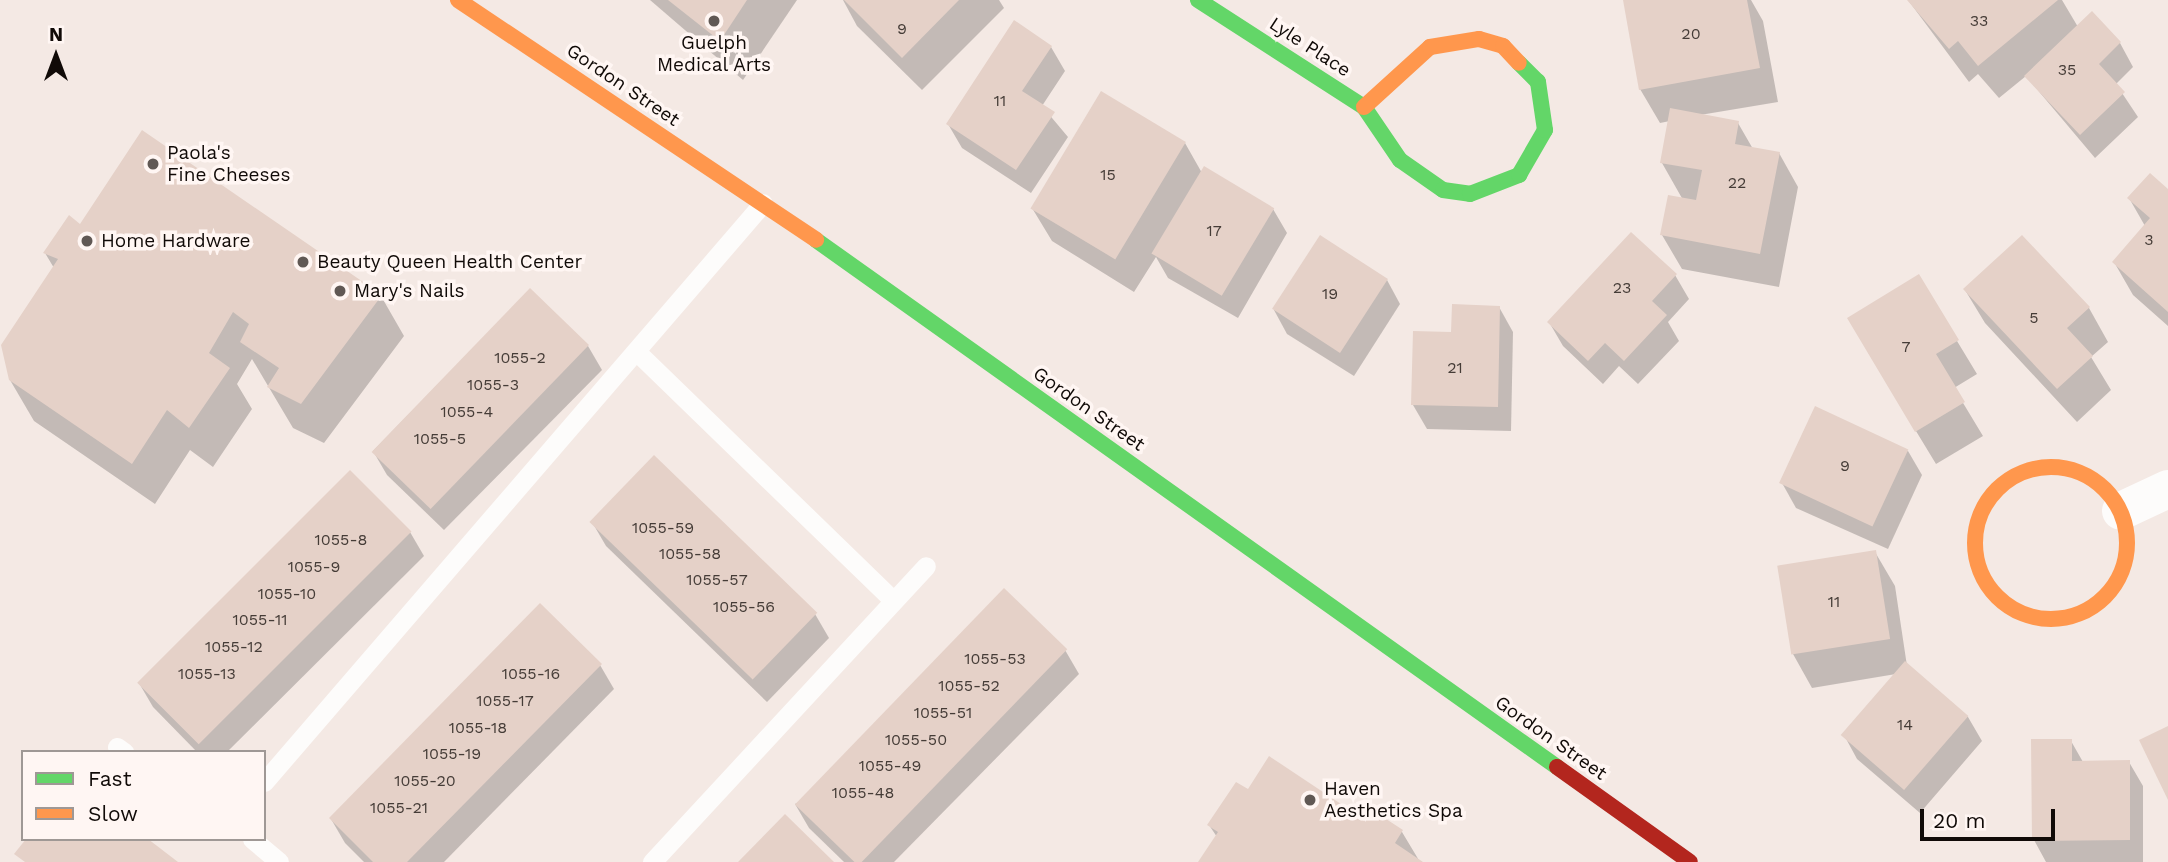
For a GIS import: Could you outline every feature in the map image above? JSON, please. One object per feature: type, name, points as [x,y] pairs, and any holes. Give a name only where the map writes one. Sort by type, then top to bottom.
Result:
[{"type":"main road","name":"Gordon Street","points":[[458,0],[763,203],[1689,862]]},
{"type":"main road","name":"Lyle Place","points":[[1198,0],[1364,107],[1419,178],[1470,194],[1519,175],[1545,130],[1538,82],[1503,46],[1479,39],[1430,47],[1364,107]]},
{"type":"main road","points":[[2063,466],[2087,475],[2122,511],[2126,561],[2099,603],[2076,615],[2051,620],[2004,604],[1976,562],[1980,512],[2014,475],[2063,466]]},
{"type":"street","points":[[2122,511],[2168,489]]},
{"type":"lane","points":[[266,780],[639,354],[763,203]]},
{"type":"lane","points":[[639,354],[892,599]]},
{"type":"lane","points":[[652,862],[892,599],[926,566]]},
{"type":"lane","points":[[254,841],[279,862]]},
{"type":"building","name":"Guelph Medical Arts","points":[[668,0],[747,0],[720,41]]},
{"type":"building","points":[[844,0],[959,0],[902,58]]},
{"type":"building","points":[[1623,0],[1747,0],[1760,68],[1639,90]]},
{"type":"building","points":[[1907,0],[2058,0],[1978,66],[1958,41],[1949,49]]},
{"type":"building","points":[[2092,11],[2121,42],[2099,64],[2125,92],[2080,135],[2024,76]]},
{"type":"building","points":[[1014,20],[1052,46],[1022,91],[1055,112],[1016,170],[946,124]]},
{"type":"building","points":[[1101,91],[1186,142],[1115,259],[1030,208]]},
{"type":"building","points":[[1670,108],[1739,121],[1735,144],[1780,152],[1760,254],[1660,235],[1668,195],[1696,200],[1702,170],[1660,163]]},
{"type":"building","points":[[142,130],[382,295],[301,404],[267,387],[279,368],[240,342],[249,324],[233,312],[209,353],[230,368],[189,428],[167,410],[132,464],[9,380],[1,345],[58,259],[43,253],[69,215],[80,224]]},
{"type":"building","points":[[1204,166],[1274,208],[1222,296],[1151,253]]},
{"type":"building","points":[[2150,173],[2168,189],[2168,312],[2112,262],[2150,218],[2127,198]]},
{"type":"building","points":[[1631,232],[1677,274],[1652,301],[1667,315],[1624,361],[1605,343],[1588,361],[1547,322]]},
{"type":"building","points":[[1320,235],[1388,279],[1340,353],[1272,309]]},
{"type":"building","points":[[2022,235],[2090,307],[2067,328],[2093,356],[2057,389],[1963,289]]},
{"type":"building","points":[[1919,274],[1959,340],[1936,354],[1965,402],[1915,432],[1847,318]]},
{"type":"building","points":[[530,288],[589,345],[431,509],[372,452]]},
{"type":"building","points":[[1452,304],[1500,306],[1498,407],[1411,405],[1413,331],[1451,332]]},
{"type":"building","points":[[1815,406],[1908,450],[1872,527],[1779,483]]},
{"type":"building","points":[[654,455],[817,613],[753,680],[589,522]]},
{"type":"building","points":[[350,470],[412,532],[199,744],[137,683]]},
{"type":"building","points":[[1876,550],[1890,639],[1791,655],[1777,566]]},
{"type":"building","points":[[1004,588],[1067,649],[862,862],[854,862],[795,805]]},
{"type":"building","points":[[540,603],[602,664],[407,862],[373,862],[329,818]]},
{"type":"building","points":[[1905,661],[1968,716],[1904,790],[1841,735]]},
{"type":"building","points":[[2168,726],[2168,800],[2139,740]]},
{"type":"building","points":[[2031,739],[2072,739],[2072,761],[2130,760],[2130,840],[2032,841]]},
{"type":"building","points":[[1269,756],[1356,814],[1363,804],[1403,830],[1395,843],[1423,862],[1198,862],[1218,832],[1207,825],[1236,782],[1248,789]]},
{"type":"building","points":[[785,814],[834,862],[738,862]]},
{"type":"building","points":[[24,841],[151,841],[178,862],[25,862],[14,854]]},
{"type":"traffic: fast","points":[[1198,0],[1364,107],[1400,160],[1443,190],[1470,194],[1519,175],[1545,130],[1538,82],[1519,63]]},
{"type":"traffic: fast","points":[[816,240],[1557,767]]},
{"type":"traffic: slow","points":[[458,0],[816,240]]},
{"type":"traffic: slow","points":[[1364,107],[1430,47],[1479,39],[1503,46],[1519,63]]},
{"type":"traffic: slow","points":[[2051,467],[2080,473],[2105,489],[2121,514],[2127,543],[2121,572],[2105,597],[2080,613],[2051,619],[2022,613],[1997,597],[1981,572],[1975,543],[1981,514],[1997,489],[2022,473],[2051,467]]},
{"type":"traffic: jam","points":[[1557,767],[1690,862]]},
{"type":"place","name":"Guelph Medical Arts","points":[[714,21]]},
{"type":"place","name":"Paola's Fine Cheeses","points":[[153,164]]},
{"type":"place","name":"Home Hardware","points":[[87,241]]},
{"type":"place","name":"Beauty Queen Health Center","points":[[303,262]]},
{"type":"place","name":"Mary's Nails","points":[[340,291]]},
{"type":"place","name":"Haven Aesthetics Spa","points":[[1310,800]]}]
